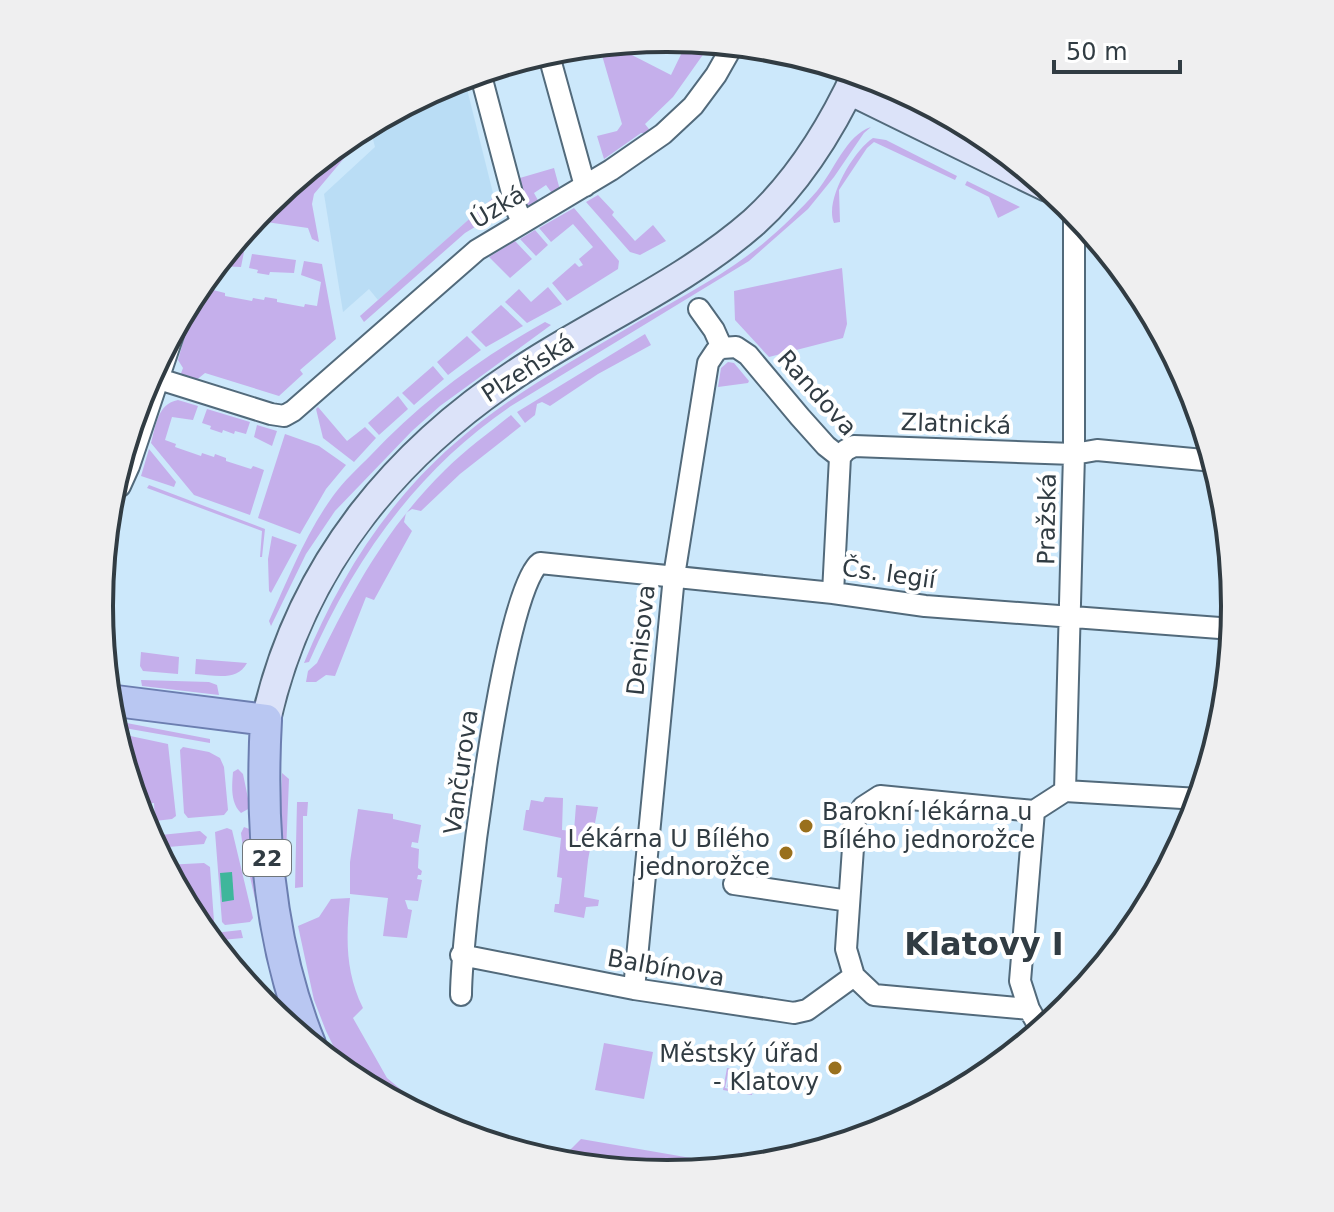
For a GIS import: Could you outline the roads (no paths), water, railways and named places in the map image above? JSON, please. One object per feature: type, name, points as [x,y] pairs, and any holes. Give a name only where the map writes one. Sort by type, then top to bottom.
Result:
[{"type":"main road","name":"Plzeňská","points":[[266,720],[286,645],[307,599],[335,550],[394,478],[474,404],[532,363],[699,264],[757,219],[823,139],[852,84]]},
{"type":"main road","points":[[872,91],[990,156]]},
{"type":"main road","points":[[122,702],[266,720]]},
{"type":"main road","name":"22","points":[[266,720],[264,783],[268,869],[301,1022]]},
{"type":"street","name":"Úzká","points":[[161,380],[284,416],[477,250],[627,160],[674,124],[693,106],[727,56]]},
{"type":"street","points":[[552,65],[585,186]]},
{"type":"street","points":[[483,83],[522,222]]},
{"type":"street","name":"Pražská","points":[[1065,791],[1074,454],[1074,230]]},
{"type":"street","points":[[699,309],[722,348]]},
{"type":"street","name":"Randova","points":[[722,348],[736,347],[748,355],[800,417],[840,457],[833,593]]},
{"type":"street","name":"Denisova","points":[[634,989],[674,576],[708,363],[722,348]]},
{"type":"street","name":"Zlatnická","points":[[840,457],[854,446],[1074,454],[1097,450],[1201,460]]},
{"type":"street","name":"Čs. legií","points":[[540,563],[833,593],[925,606],[1220,628]]},
{"type":"street","name":"Vančurova","points":[[461,995],[461,955],[495,713],[513,624],[531,571],[540,563]]},
{"type":"street","points":[[1029,1009],[874,995],[854,976],[846,949],[855,819],[871,800],[880,796],[1034,811],[1065,791],[1187,798]]},
{"type":"street","points":[[1034,811],[1020,981],[1035,1020]]},
{"type":"street","points":[[734,884],[849,901]]},
{"type":"street","name":"Balbínova","points":[[461,955],[634,989],[794,1013],[807,1010],[854,976]]},
{"type":"place","name":"Barokní lékárna u Bílého jednorožce","points":[[806,826]]},
{"type":"place","name":"Lékárna U Bílého jednorožce","points":[[786,853]]},
{"type":"place","name":"Městský úřad - Klatovy","points":[[835,1068]]},
{"type":"district","name":"Klatovy I","points":[[984,944]]}]
